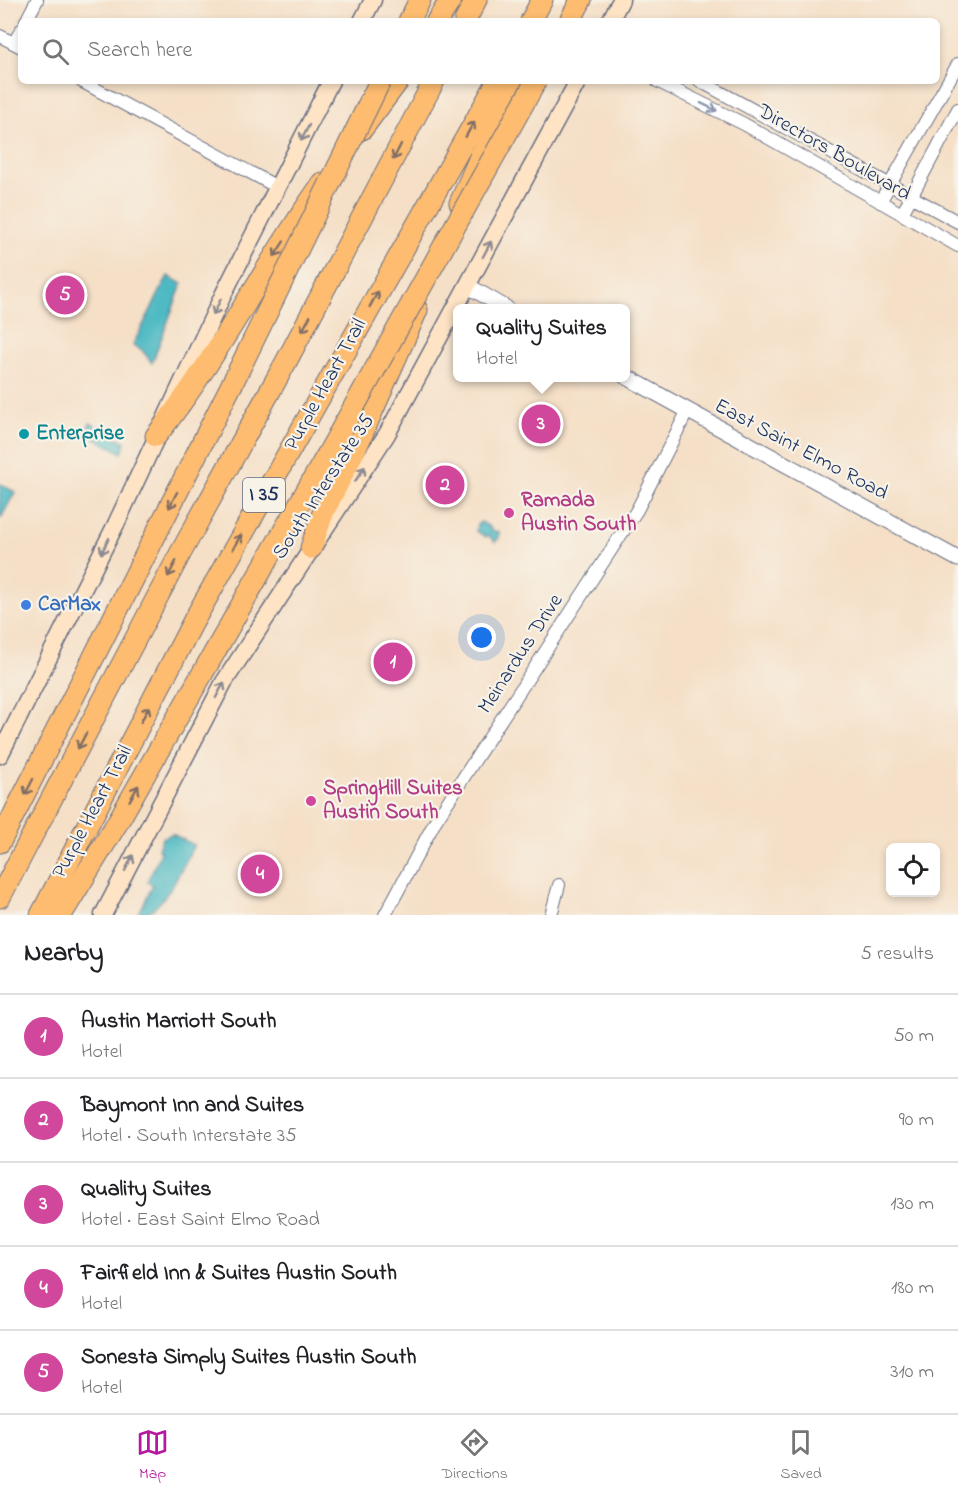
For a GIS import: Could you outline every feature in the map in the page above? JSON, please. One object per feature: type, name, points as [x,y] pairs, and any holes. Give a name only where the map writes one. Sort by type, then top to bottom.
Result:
[{"type":"highway","points":[[411,18],[420,0]]},
{"type":"highway","points":[[439,18],[451,0]]},
{"type":"highway","points":[[467,18],[476,0]]},
{"type":"highway","points":[[572,18],[581,0]]},
{"type":"highway","points":[[0,842],[232,384],[379,84]]},
{"type":"highway","points":[[156,436],[187,398],[248,297],[321,186],[396,84]]},
{"type":"highway","name":"Purple Heart Trail","points":[[0,897],[180,554],[291,352],[432,84]]},
{"type":"highway","name":"Purple Heart Trail","points":[[41,915],[192,622],[496,84]]},
{"type":"highway","points":[[311,548],[323,513],[360,439],[414,318],[469,181],[512,84]]},
{"type":"highway","points":[[61,915],[116,825],[326,457],[534,84]]},
{"type":"main road","points":[[364,18],[373,0]]},
{"type":"main road","points":[[612,18],[621,0]]},
{"type":"main road","points":[[0,755],[116,524],[223,295],[330,84]]},
{"type":"main road","name":"South Interstate 35","points":[[458,304],[576,84]]},
{"type":"main road","name":"South Interstate 35","points":[[103,915],[224,682],[387,434],[453,313]]},
{"type":"street","points":[[28,18],[37,0]]},
{"type":"street","points":[[0,36],[18,45]]},
{"type":"street","points":[[880,202],[958,63]]},
{"type":"street","points":[[87,84],[277,187]]},
{"type":"street","name":"Directors Boulevard","points":[[663,84],[744,124],[958,246]]},
{"type":"street","name":"Directors Boulevard","points":[[706,84],[958,222]]},
{"type":"street","points":[[744,124],[753,109]]},
{"type":"street","points":[[902,214],[958,109]]},
{"type":"street","points":[[468,286],[498,304]]},
{"type":"street","name":"East Saint Elmo Road","points":[[630,379],[958,559]]},
{"type":"street","name":"Meinardus Drive","points":[[385,915],[429,831],[638,510],[687,412]]},
{"type":"street","points":[[552,915],[560,885]]},
{"type":"water","points":[[168,276],[182,284],[152,363],[142,350],[133,345]]},
{"type":"water","points":[[90,423],[125,442],[122,453],[85,433]]},
{"type":"water","points":[[0,484],[15,492],[1,518],[0,517]]},
{"type":"water","points":[[481,522],[491,528],[491,531],[499,532],[499,538],[495,542],[489,536],[486,537],[476,531],[477,525]]},
{"type":"water","points":[[172,834],[194,845],[164,898],[147,913],[138,915],[153,885],[147,882],[161,852],[158,849],[162,838]]},
{"type":"place","name":"Sonesta Simply Suites Austin South","points":[[65,295]]},
{"type":"place","name":"Quality Suites","points":[[541,424]]},
{"type":"place","name":"Enterprise","points":[[24,434]]},
{"type":"place","name":"Baymont Inn and Suites","points":[[445,485]]},
{"type":"place","name":"Ramada Austin South","points":[[509,513]]},
{"type":"place","name":"CarMax","points":[[26,605]]},
{"type":"place","name":"Austin Marriott South","points":[[393,662]]},
{"type":"place","name":"SpringHill Suites Austin South","points":[[311,801]]},
{"type":"place","name":"Fairfield Inn & Suites Austin South","points":[[260,874]]}]
